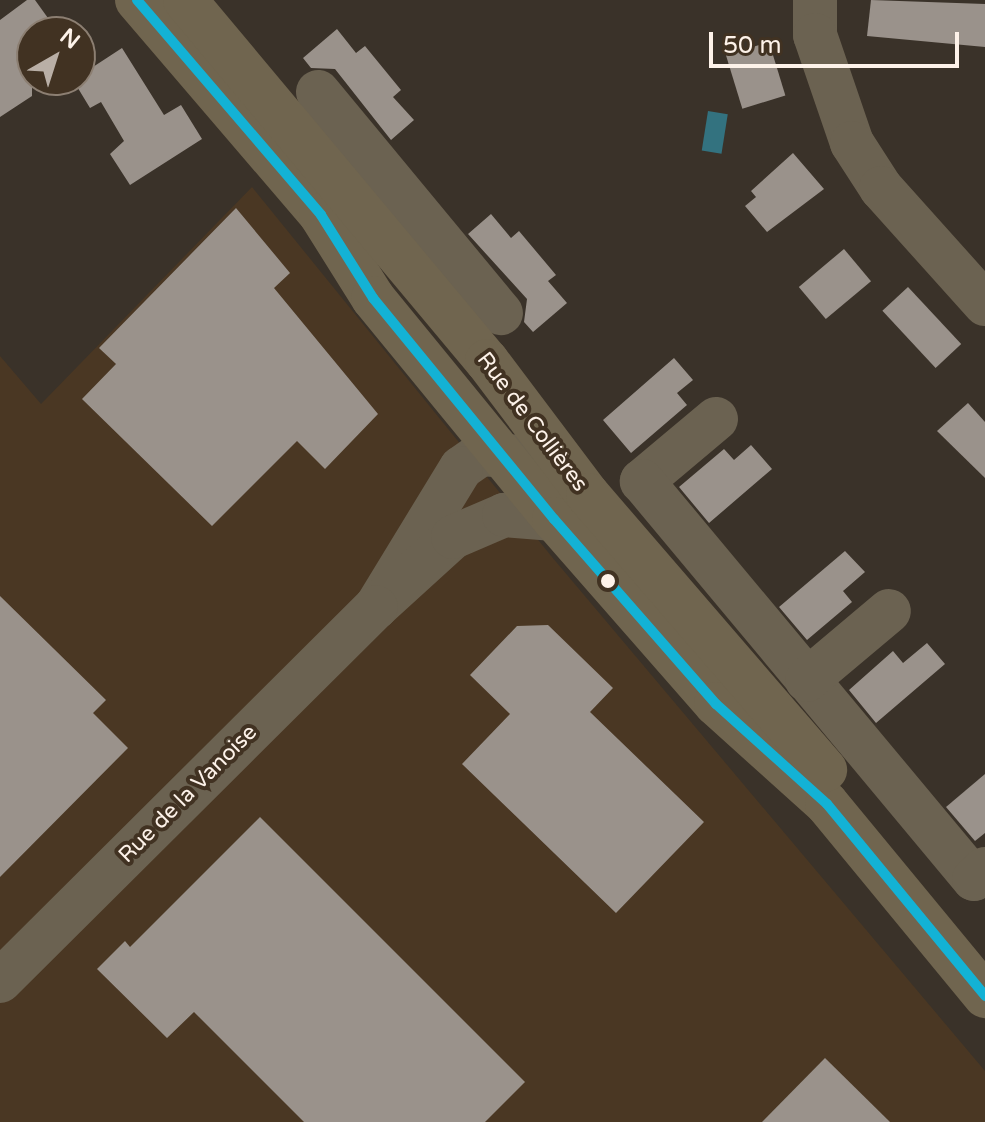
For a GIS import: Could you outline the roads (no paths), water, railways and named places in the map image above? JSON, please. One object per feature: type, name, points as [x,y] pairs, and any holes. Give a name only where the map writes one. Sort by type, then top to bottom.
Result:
[{"type":"main road","name":"Rue de Collières","points":[[137,0],[321,215],[373,298],[500,452],[571,507],[686,610],[985,962]]},
{"type":"main road","name":"Rue de Collières","points":[[185,0],[379,232],[571,507],[716,704],[827,804],[985,996]]},
{"type":"street","points":[[815,0],[815,35],[852,143],[881,188],[985,304]]},
{"type":"street","points":[[318,92],[501,313]]},
{"type":"street","points":[[379,232],[412,204]]},
{"type":"street","points":[[716,419],[642,481],[974,879],[985,869]]},
{"type":"street","name":"Rue de la Vanoise","points":[[376,607],[444,488],[481,454],[500,452]]},
{"type":"street","name":"Rue de la Vanoise","points":[[0,981],[376,607],[453,537],[504,515],[571,507]]},
{"type":"street","points":[[686,610],[724,581]]},
{"type":"street","points":[[807,680],[889,611]]},
{"type":"water","points":[[708,111],[728,114],[721,154],[702,151]]}]
